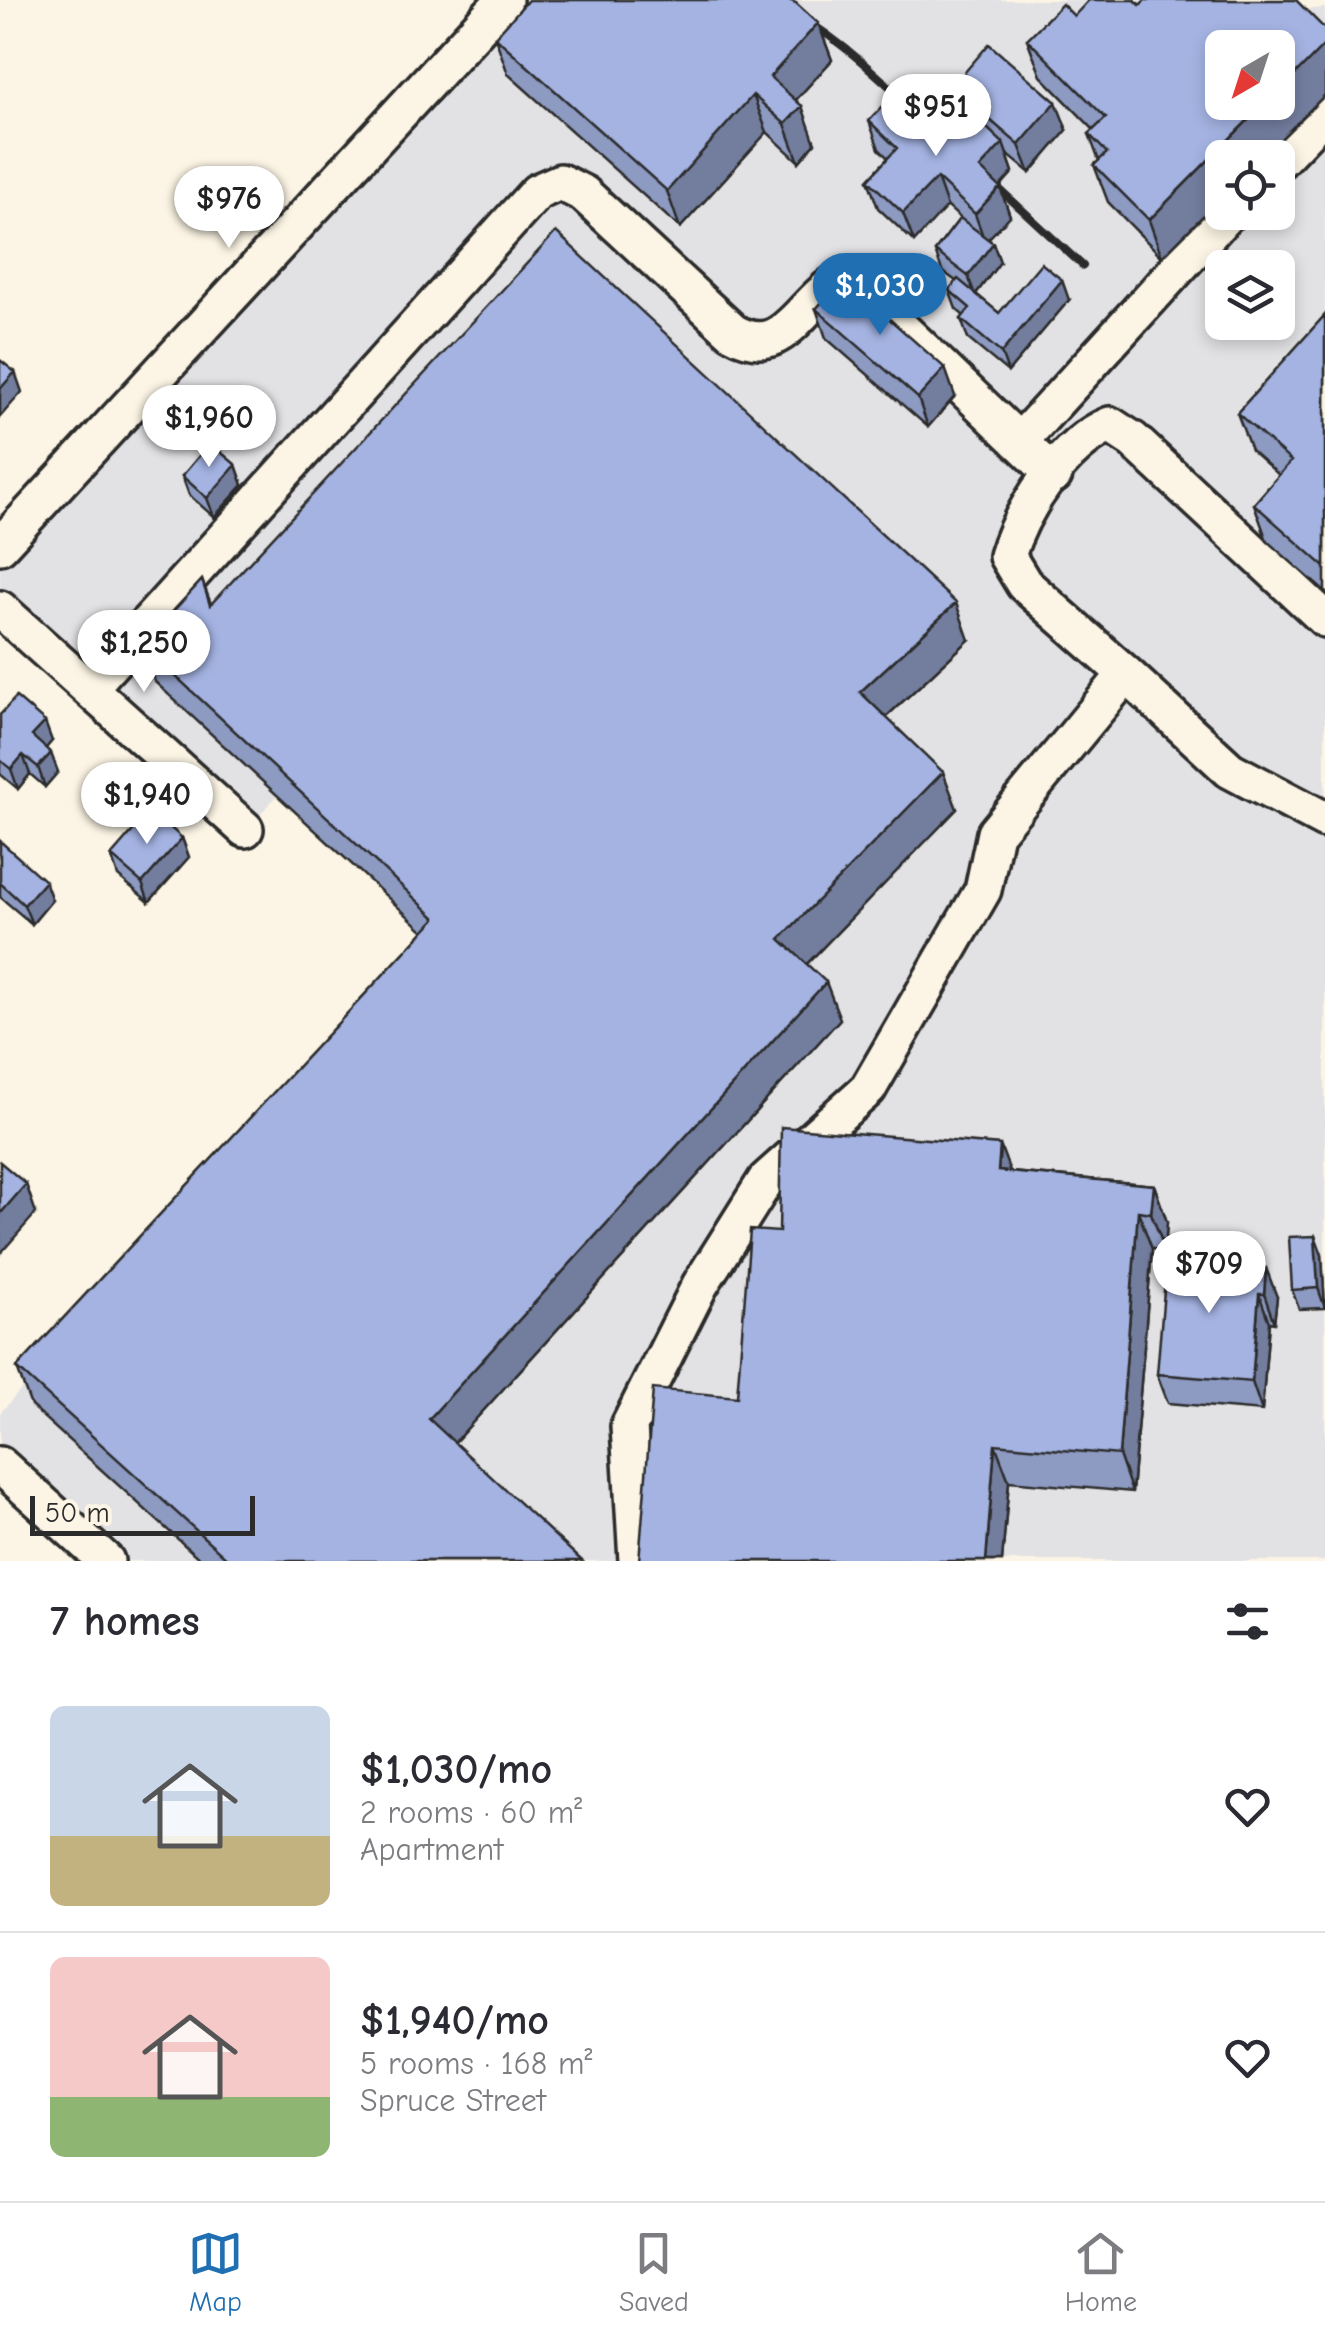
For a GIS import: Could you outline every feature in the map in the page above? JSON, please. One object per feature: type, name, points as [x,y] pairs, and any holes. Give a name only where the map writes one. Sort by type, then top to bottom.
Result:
[{"type":"street","points":[[0,546],[504,0]]},
{"type":"street","points":[[1295,145],[1325,114]]},
{"type":"street","points":[[89,688],[536,192],[560,182],[584,194],[733,332],[752,342],[770,342],[842,279],[858,287],[1054,475]]},
{"type":"street","points":[[1019,442],[1213,230]]},
{"type":"street","points":[[1325,619],[1132,440],[1110,425],[1088,434],[1054,475],[1016,525],[1007,556],[1024,584],[1230,770],[1325,820]]},
{"type":"street","points":[[0,608],[245,829]]},
{"type":"street","points":[[636,1561],[629,1426],[700,1285],[766,1180],[868,1090],[983,890],[995,832],[1126,674]]},
{"type":"street","points":[[0,1464],[106,1561]]},
{"type":"shaded area","points":[[494,0],[1235,0],[1256,14],[1325,8],[1325,1561],[105,1561],[0,1465],[0,1413],[530,825],[374,683],[250,826],[0,602],[0,542]]},
{"type":"building","points":[[528,0],[789,0],[818,23],[770,77],[802,106],[785,124],[753,95],[667,191],[495,37]]},
{"type":"building","points":[[1089,0],[1135,0],[1140,5],[1145,0],[1296,0],[1325,29],[1325,44],[1295,75],[1295,30],[1205,30],[1205,120],[1248,120],[1228,140],[1205,140],[1205,164],[1149,220],[1094,165],[1107,153],[1089,134],[1106,118],[1027,39],[1062,4],[1074,16]]},
{"type":"building","points":[[989,44],[1056,102],[1019,145],[952,87]]},
{"type":"building","points":[[910,104],[941,133],[965,107],[1003,143],[980,168],[1000,187],[975,214],[937,178],[903,213],[868,180],[897,148],[869,121],[882,107],[903,127],[911,119],[903,112]]},
{"type":"building","points":[[960,218],[993,243],[968,276],[935,251]]},
{"type":"building","points":[[556,232],[956,603],[860,692],[943,772],[780,939],[826,982],[429,1419],[582,1561],[230,1561],[17,1368],[436,918],[142,645],[202,580],[210,605]]},
{"type":"building","points":[[1041,263],[1062,280],[1001,353],[961,319],[970,308],[949,290],[958,279],[999,313]]},
{"type":"building","points":[[843,278],[945,368],[918,398],[816,309]]},
{"type":"building","points":[[1325,315],[1325,567],[1254,504],[1291,461],[1237,413]]},
{"type":"building","points":[[0,360],[15,372],[0,389]]},
{"type":"building","points":[[210,443],[236,465],[207,498],[182,476]]},
{"type":"building","points":[[16,697],[45,722],[32,736],[51,753],[38,767],[23,755],[11,769],[0,760],[0,715]]},
{"type":"building","points":[[151,810],[182,838],[142,883],[111,856]]},
{"type":"building","points":[[0,841],[45,881],[24,905],[0,883]]},
{"type":"building","points":[[781,1127],[1000,1145],[998,1171],[1154,1185],[1151,1213],[1138,1211],[1119,1455],[995,1444],[986,1561],[639,1561],[653,1389],[737,1397],[750,1230],[779,1232]]},
{"type":"building","points":[[0,1162],[26,1184],[0,1214]]},
{"type":"building","points":[[1315,1236],[1318,1288],[1292,1290],[1289,1237]]},
{"type":"building","points":[[1168,1243],[1214,1247],[1213,1263],[1266,1268],[1264,1294],[1259,1294],[1252,1382],[1157,1374]]},
{"type":"railway","points":[[771,0],[835,40],[929,123]]},
{"type":"railway","points":[[980,171],[1083,266]]}]
